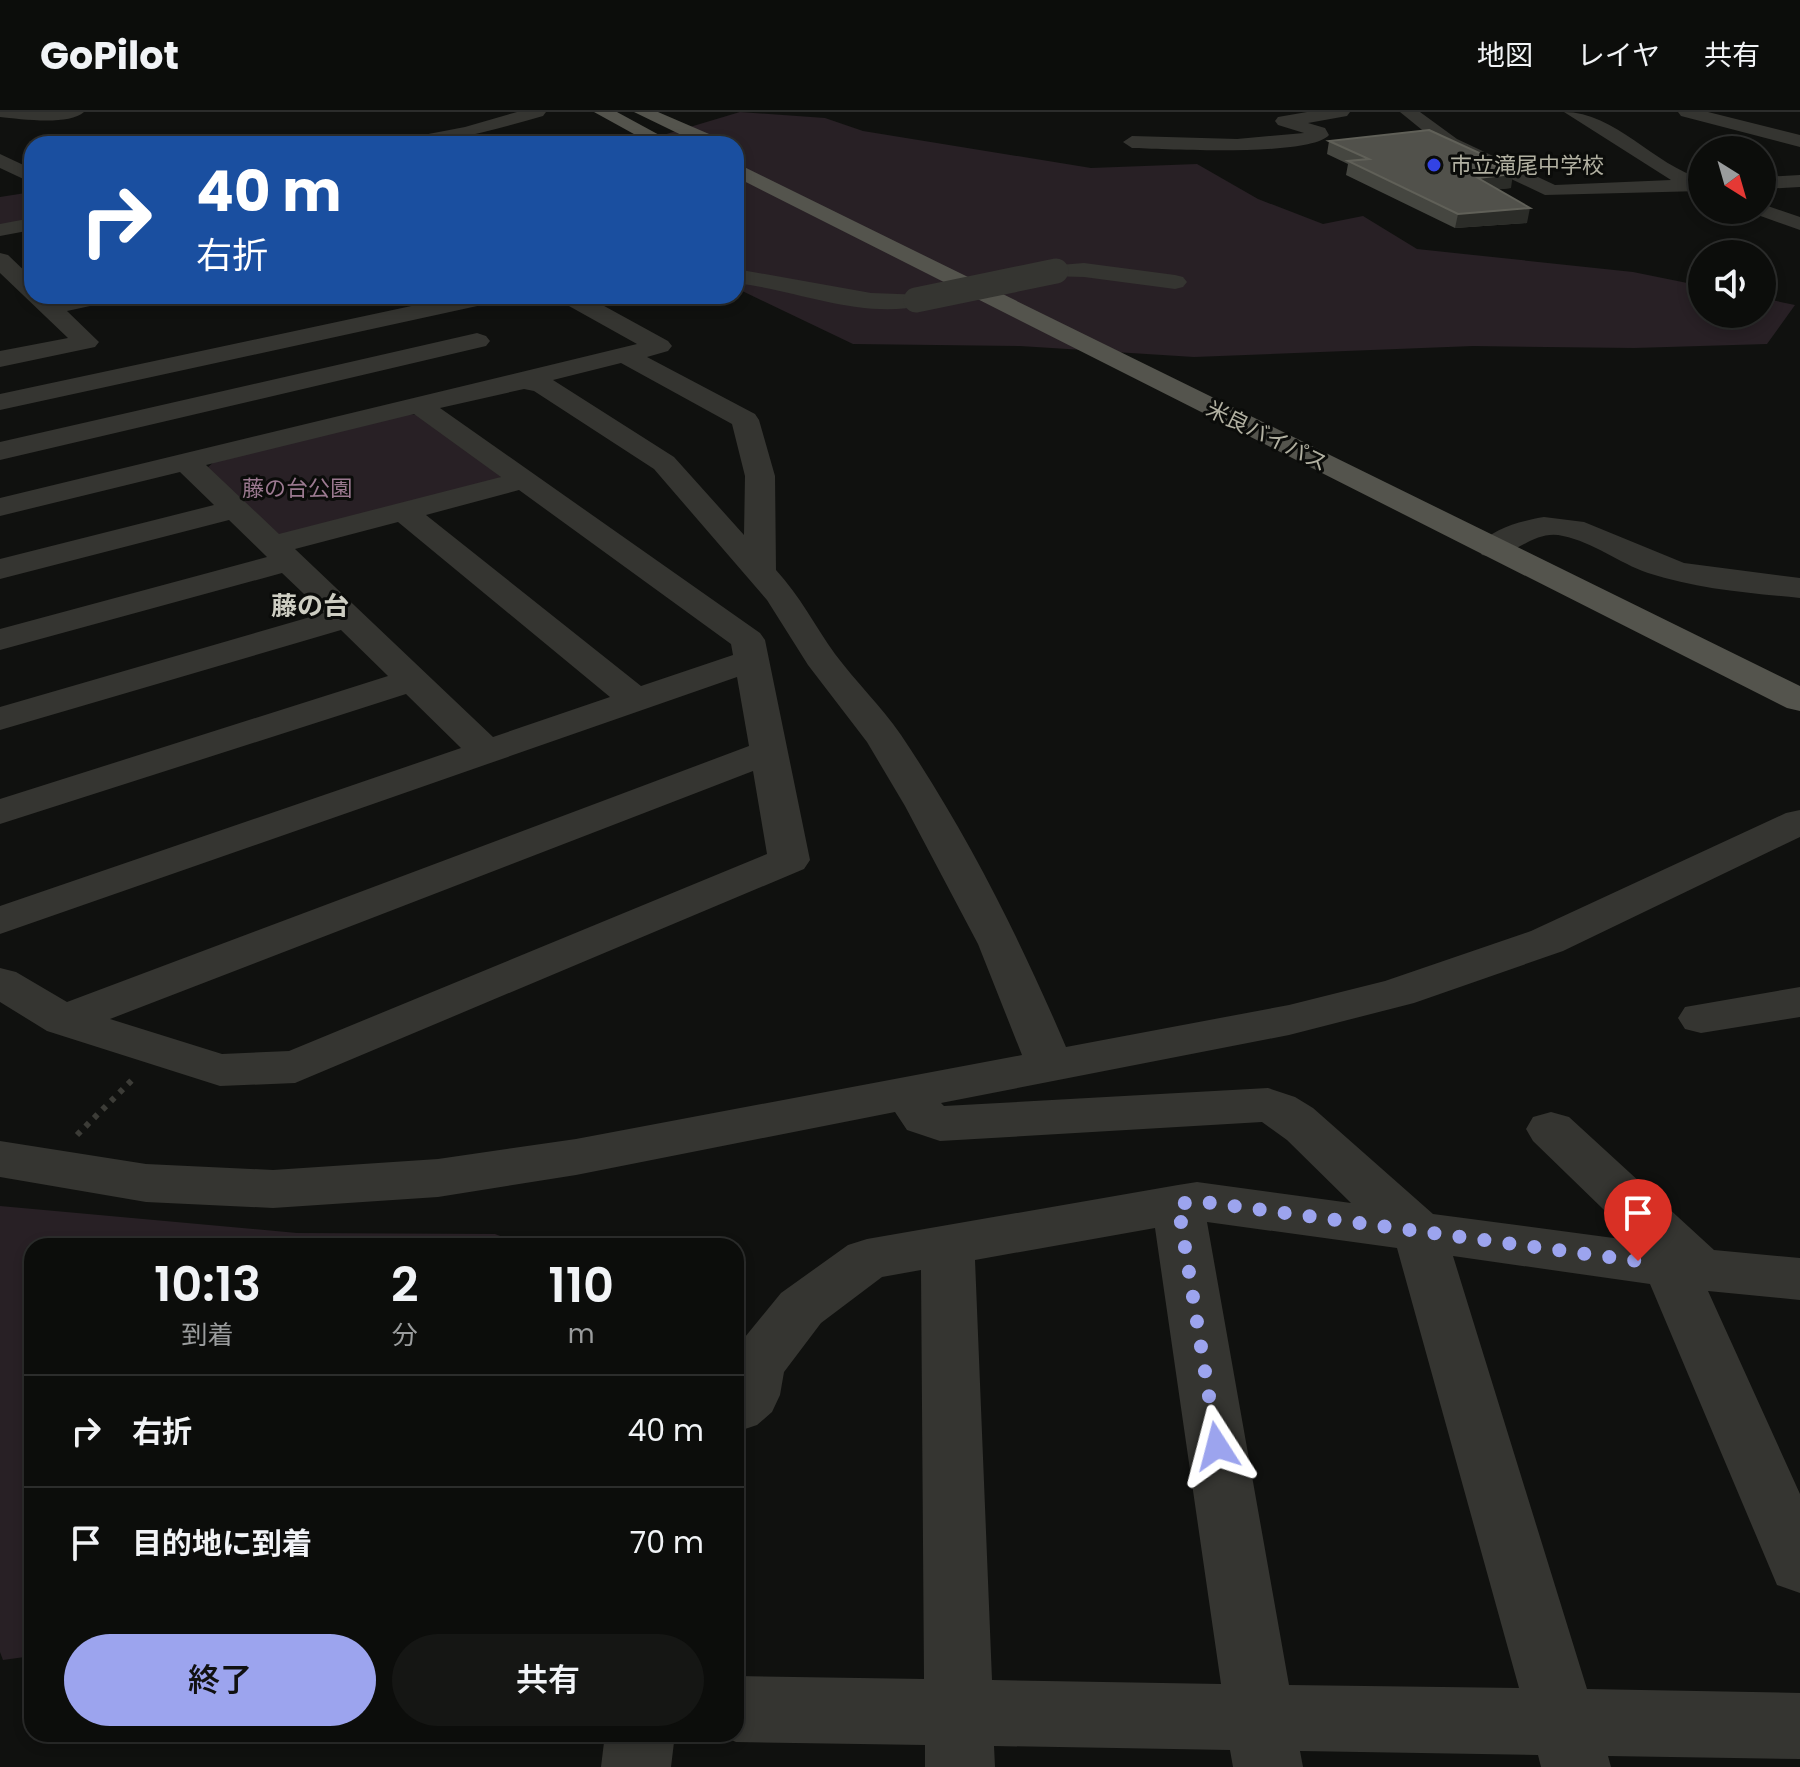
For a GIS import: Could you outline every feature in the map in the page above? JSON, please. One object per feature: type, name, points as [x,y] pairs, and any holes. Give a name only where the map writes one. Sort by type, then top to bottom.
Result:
[{"type":"main road","points":[[603,112],[651,136]]},
{"type":"main road","points":[[618,112],[668,136]]},
{"type":"main road","points":[[630,112],[680,136]]},
{"type":"main road","points":[[643,112],[698,136]]},
{"type":"main road","points":[[744,157],[991,275],[1174,380]]},
{"type":"main road","name":"米良バイパス","points":[[744,170],[1504,541],[1800,672]]},
{"type":"main road","name":"米良バイパス","points":[[744,170],[1008,303],[1174,380]]},
{"type":"main road","points":[[744,183],[1174,380]]},
{"type":"main road","name":"米良バイパス","points":[[1504,541],[1800,700]]},
{"type":"street","points":[[0,112],[37,115],[75,112]]},
{"type":"street","points":[[446,136],[537,112]]},
{"type":"street","points":[[1132,142],[1237,145],[1315,138],[1320,135],[1318,132],[1284,121],[1341,112]]},
{"type":"street","points":[[1409,112],[1450,143],[1552,191],[1688,186]]},
{"type":"street","points":[[1573,112],[1688,179]]},
{"type":"street","points":[[1687,112],[1800,141]]},
{"type":"street","points":[[3,164],[24,173]]},
{"type":"street","points":[[1776,182],[1800,181]]},
{"type":"street","points":[[11,191],[24,189]]},
{"type":"street","points":[[1776,215],[1800,224]]},
{"type":"street","points":[[0,230],[24,226]]},
{"type":"street","points":[[0,260],[24,283]]},
{"type":"street","points":[[744,277],[800,285],[869,303],[916,300],[1056,271],[1084,270],[1175,282]]},
{"type":"street","points":[[0,359],[86,342],[46,304]]},
{"type":"street","points":[[77,488],[0,403],[434,304]]},
{"type":"street","points":[[439,304],[477,341],[533,377]]},
{"type":"street","points":[[0,507],[659,346],[583,304]]},
{"type":"street","points":[[0,451],[477,341]]},
{"type":"street","points":[[625,355],[745,420],[760,476],[760,570]]},
{"type":"street","points":[[500,385],[524,381],[542,384],[664,463],[781,595],[820,658],[884,738],[925,806],[1000,944],[1050,1064]]},
{"type":"street","points":[[0,982],[63,1020],[220,1070],[295,1067],[789,860],[748,640],[419,405]]},
{"type":"street","points":[[186,462],[487,752]]},
{"type":"street","points":[[0,640],[404,512],[524,480]]},
{"type":"street","points":[[0,569],[235,509]]},
{"type":"street","points":[[404,512],[636,700]]},
{"type":"street","points":[[1504,541],[1536,527],[1563,526],[1659,565],[1731,581],[1800,588]]},
{"type":"street","points":[[0,719],[347,617]]},
{"type":"street","points":[[0,921],[752,660]]},
{"type":"street","points":[[0,812],[413,680]]},
{"type":"street","points":[[63,1020],[768,752]]},
{"type":"street","points":[[22,1164],[146,1183],[273,1189],[376,1184],[563,1159],[1289,1020],[1410,990],[1547,941],[1800,822]]},
{"type":"street","points":[[1701,1018],[1800,1002]]},
{"type":"street","points":[[907,1093],[925,1118],[940,1124],[1268,1105],[1280,1109],[1303,1126],[1393,1212],[1419,1231],[1569,1744]]},
{"type":"street","points":[[1551,1129],[1685,1267],[1800,1565]]},
{"type":"street","points":[[744,1401],[751,1395],[756,1365],[801,1308],[867,1259],[1197,1201],[1685,1267],[1800,1279]]},
{"type":"street","points":[[1178,1204],[1264,1742]]},
{"type":"street","points":[[948,1244],[959,1740]]},
{"type":"street","points":[[744,1710],[959,1740],[1569,1744],[1800,1726]]},
{"type":"street","points":[[636,1767],[639,1742]]},
{"type":"path","points":[[22,1164],[161,1051]]},
{"type":"green space","points":[[740,112],[825,118],[863,131],[1091,168],[1197,164],[1258,199],[1323,224],[1363,216],[1417,249],[1633,272],[1688,283],[1688,328],[1776,328],[1776,301],[1795,305],[1767,344],[1634,348],[1473,346],[1194,357],[1020,346],[853,344],[744,292],[744,136],[660,136]]},
{"type":"green space","points":[[24,193],[24,224],[0,228],[0,197]]},
{"type":"green space","name":"藤の台公園","points":[[408,414],[420,415],[502,475],[496,483],[282,539],[207,468],[215,461]]},
{"type":"green space","points":[[0,1206],[297,1233],[495,1234],[506,1238],[24,1238],[24,1657],[3,1660],[0,1652]]},
{"type":"building","points":[[1429,130],[1486,156],[1474,157],[1513,174],[1478,178],[1530,208],[1458,214],[1348,161],[1369,159],[1329,141]]},
{"type":"place","name":"市立滝尾中学校","points":[[1434,165]]},
{"type":"district","name":"藤の台","points":[[310,606]]},
{"type":"route","points":[[1217,1446],[1178,1204],[1197,1201],[1638,1261]]}]
